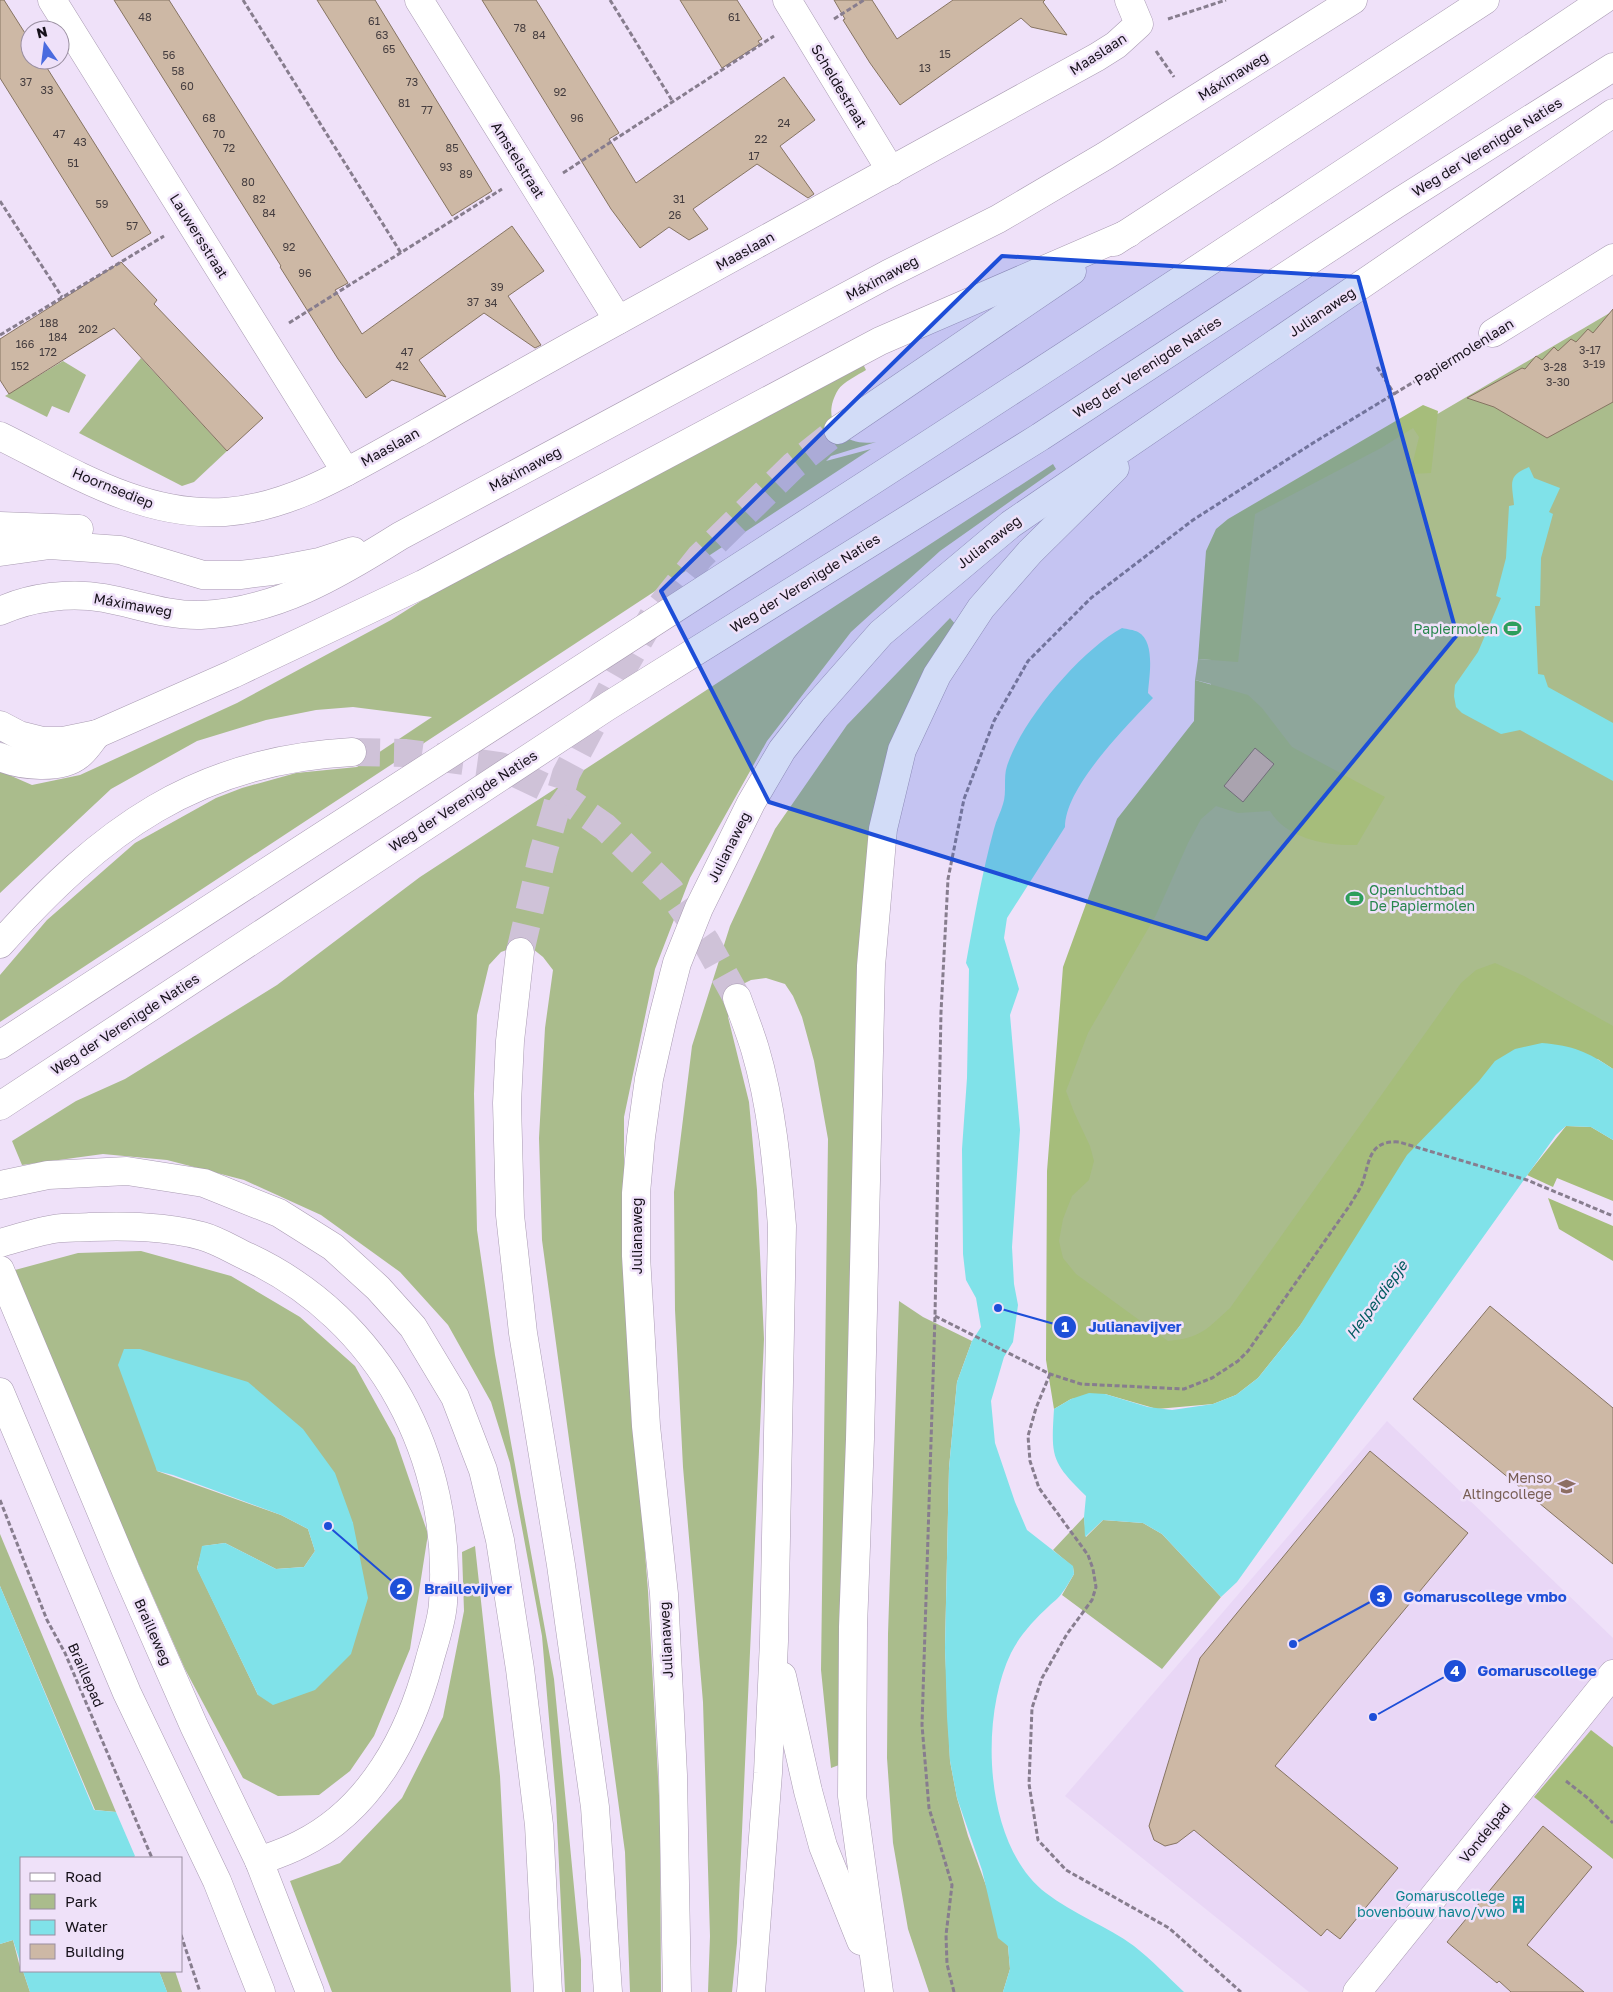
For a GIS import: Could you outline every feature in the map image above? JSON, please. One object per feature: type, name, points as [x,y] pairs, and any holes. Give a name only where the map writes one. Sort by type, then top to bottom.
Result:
[{"type":"main road","name":"Lauwersstraat","points":[[52,0],[346,472]]},
{"type":"main road","name":"Amstelstraat","points":[[418,0],[618,320]]},
{"type":"main road","name":"Máximaweg","points":[[0,611],[21,601],[60,596],[103,598],[159,612],[200,615],[238,612],[276,602],[337,575],[400,536],[888,274],[998,219],[1105,156],[1353,0]]},
{"type":"main road","points":[[838,430],[1129,233],[1484,0]]},
{"type":"main road","points":[[0,1045],[852,496],[1368,158],[1603,0]]},
{"type":"main road","name":"Scheldestraat","points":[[794,10],[891,171]]},
{"type":"main road","name":"Maaslaan","points":[[346,472],[1097,57],[1116,45],[1134,12]]},
{"type":"main road","name":"Weg der Verenigde Naties","points":[[0,1106],[608,706],[1040,437],[1396,204],[1613,67]]},
{"type":"main road","name":"Julianaweg","points":[[677,1992],[673,1775],[664,1594],[646,1426],[636,1256],[636,1193],[649,1079],[676,963],[724,854],[782,750],[814,709],[881,632],[1011,524],[1613,113]]},
{"type":"main road","points":[[0,725],[19,735],[43,741],[63,741],[96,734],[234,674],[423,584],[880,341],[1129,233]]},
{"type":"main road","name":"Papiermolenlaan","points":[[1493,333],[1613,258]]},
{"type":"main road","points":[[878,1987],[852,1796],[853,1627],[860,1440],[871,966],[884,830],[902,750],[937,675],[981,608],[1030,552],[1162,421]]},
{"type":"main road","name":"Hoornsediep","points":[[0,436],[138,502],[187,511],[224,512],[255,508],[291,498],[346,472]]},
{"type":"main road","points":[[0,526],[89,530],[119,536],[136,540],[145,559],[126,567],[47,561],[0,568]]},
{"type":"main road","name":"Máximaweg","points":[[0,552],[50,545],[83,546],[120,550],[203,575],[240,574],[319,562],[400,536]]},
{"type":"main road","points":[[0,757],[18,763],[42,765],[66,762],[79,755],[96,734]]},
{"type":"main road","points":[[0,944],[52,888],[98,846],[145,813],[197,787],[254,765],[313,754],[352,752]]},
{"type":"main road","points":[[520,952],[510,1041],[507,1103],[510,1215],[522,1333],[561,1565],[595,1808],[608,1992]]},
{"type":"main road","points":[[737,998],[755,1048],[768,1106],[777,1161],[782,1226],[774,1641],[768,1773],[751,1992]]},
{"type":"main road","points":[[0,1185],[48,1175],[127,1171],[204,1183],[279,1213],[333,1247],[378,1288],[413,1328],[454,1397],[483,1470],[500,1540],[520,1668],[539,1825],[548,1992]]},
{"type":"main road","points":[[0,1242],[56,1228],[136,1226],[203,1236],[279,1271],[327,1306],[380,1365],[408,1412],[435,1486],[443,1542],[443,1605],[423,1685],[397,1749],[374,1783],[345,1816],[302,1844],[259,1861]]},
{"type":"main road","name":"Brailleweg","points":[[0,1270],[134,1589],[194,1726],[259,1861],[310,1992]]},
{"type":"main road","points":[[0,1392],[127,1693],[216,1881],[261,1992]]},
{"type":"main road","points":[[774,1641],[808,1791],[824,1846],[878,1987]]},
{"type":"main road","name":"Vondelpad","points":[[1356,1992],[1613,1674]]},
{"type":"path","points":[[243,0],[401,253]]},
{"type":"path","points":[[610,0],[673,102]]},
{"type":"path","points":[[1134,12],[1189,13],[1226,0]]},
{"type":"path","points":[[264,339],[401,253],[532,182],[673,102],[794,10]]},
{"type":"path","points":[[0,201],[62,297]]},
{"type":"path","points":[[0,335],[189,221]]},
{"type":"path","name":"Papiermolenlaan","points":[[954,1992],[947,1964],[946,1935],[952,1885],[929,1808],[922,1725],[935,1316],[941,1012],[948,879],[964,799],[994,721],[1028,661],[1092,598],[1193,520],[1313,443],[1395,395],[1493,333]]},
{"type":"path","points":[[1377,366],[1395,395]]},
{"type":"path","points":[[935,1316],[1050,1374],[1081,1384],[1184,1390],[1212,1378],[1238,1361],[1259,1335],[1350,1205],[1362,1185],[1369,1158],[1376,1148],[1387,1141],[1399,1142],[1527,1180],[1613,1216]]},
{"type":"path","points":[[1050,1374],[1036,1408],[1028,1436],[1030,1461],[1040,1488],[1088,1555],[1096,1587],[1092,1600],[1067,1634],[1042,1678],[1032,1708],[1029,1784],[1038,1840],[1066,1870],[1169,1928],[1242,1992]]},
{"type":"path","name":"Braillepad","points":[[0,1500],[47,1620],[65,1652],[152,1857]]},
{"type":"path","points":[[1541,1763],[1589,1799],[1613,1823]]},
{"type":"path","points":[[182,1938],[200,1992]]},
{"type":"highlighted area","points":[[1002,256],[1358,277],[1457,635],[1207,939],[769,802],[661,591]]},
{"type":"shaded area","points":[[1423,405],[1438,411],[1431,473],[1410,474],[1419,437],[1413,428],[1381,448],[1255,514],[1238,662],[1198,659],[1206,551],[1216,529],[1228,519]]},
{"type":"shaded area","points":[[1195,680],[1248,695],[1262,708],[1292,747],[1385,797],[1357,845],[1333,844],[1309,839],[1297,834],[1277,821],[1270,811],[1238,813],[1216,806],[1201,819],[1188,843],[1156,915],[1088,1033],[1066,1091],[1090,1146],[1094,1161],[1089,1180],[1072,1196],[1063,1219],[1059,1241],[1063,1258],[1076,1274],[1168,1341],[1188,1338],[1209,1327],[1230,1308],[1461,983],[1476,970],[1495,963],[1524,976],[1613,1026],[1613,1069],[1596,1058],[1495,1061],[1299,1327],[1258,1378],[1236,1395],[1213,1404],[1157,1409],[1105,1394],[1071,1399],[1054,1409],[1046,1360],[1047,1171],[1063,967],[1117,819],[1194,721]]},
{"type":"shaded area","points":[[1566,1126],[1591,1127],[1613,1140],[1613,1201],[1557,1178],[1553,1187],[1527,1175]]},
{"type":"shaded area","points":[[1548,1198],[1613,1226],[1613,1261],[1559,1229]]},
{"type":"shaded area","points":[[1387,1421],[1613,1638],[1613,1992],[1309,1992],[1065,1796]]},
{"type":"shaded area","points":[[1591,1730],[1613,1747],[1613,1859],[1534,1797]]},
{"type":"green space","name":"Openluchtbad De Papiermolen","points":[[1613,311],[1613,1048],[1206,1344],[1163,1350],[1063,1270],[1057,1242],[1067,970],[1208,717],[1211,684],[1195,680],[1198,659],[1214,660],[1226,528],[1421,414],[1434,416]]},
{"type":"green space","points":[[141,358],[227,451],[194,482],[182,486],[79,433]]},
{"type":"green space","points":[[63,361],[86,375],[69,413],[52,406],[47,417],[5,396]]},
{"type":"green space","points":[[862,362],[866,370],[840,387],[833,401],[831,412],[833,422],[844,436],[853,441],[864,443],[876,442],[831,456],[826,461],[871,449],[0,1022],[0,975],[47,920],[135,843],[216,798],[242,788],[296,773],[357,767],[432,717],[353,707],[316,710],[266,720],[197,741],[111,789],[0,893],[0,771],[32,785],[80,775],[237,703],[391,620],[451,582]]},
{"type":"green space","points":[[1053,464],[1056,469],[940,551],[851,632],[767,741],[690,878],[655,969],[624,1117],[624,1283],[648,1591],[660,1814],[661,1992],[630,1992],[625,1852],[542,1240],[539,1138],[545,1028],[553,970],[543,957],[533,949],[515,947],[501,952],[489,965],[477,1015],[474,1094],[477,1230],[495,1355],[554,1679],[581,1960],[581,1992],[565,1992],[556,1801],[542,1636],[510,1463],[491,1402],[448,1325],[400,1272],[321,1215],[244,1180],[167,1160],[103,1154],[22,1165],[12,1141],[76,1101],[125,1079],[277,985],[420,877]]},
{"type":"green space","points":[[950,618],[956,625],[887,764],[839,1765],[831,1768],[821,1670],[828,1139],[814,1061],[802,1017],[793,996],[785,984],[766,978],[751,980],[739,986],[729,999],[728,1017],[749,1102],[757,1190],[764,1339],[737,1943],[732,1992],[708,1992],[710,1936],[703,1702],[683,1467],[675,1310],[674,1192],[692,1046],[730,926],[775,829],[847,725]]},
{"type":"green space","points":[[141,1251],[231,1276],[300,1317],[355,1366],[395,1438],[428,1534],[410,1649],[374,1736],[350,1771],[319,1795],[278,1796],[243,1778],[185,1669],[61,1388],[15,1270],[78,1253]],"holes":[[[139,1349],[353,1523],[258,1695],[197,1568],[203,1546],[225,1543],[276,1569],[304,1567],[315,1551],[308,1529],[281,1515],[157,1471]]]},
{"type":"green space","points":[[899,1301],[923,1317],[972,1341],[957,1382],[949,1468],[945,1648],[950,1761],[957,1798],[968,1836],[1008,1946],[1010,1969],[1003,1992],[929,1992],[908,1929],[893,1843],[887,1758],[888,1634]]},
{"type":"green space","points":[[1084,1517],[1086,1537],[1103,1520],[1143,1523],[1162,1534],[1221,1597],[1162,1669],[1062,1595],[1074,1574],[1073,1567],[1053,1550]]},
{"type":"green space","points":[[0,1534],[116,1812],[95,1810],[0,1586]]},
{"type":"green space","points":[[475,1546],[500,1776],[511,1992],[332,1992],[290,1881],[340,1863],[402,1798],[443,1717],[464,1611],[462,1552]]},
{"type":"green space","points":[[13,1940],[20,1972],[23,1972],[30,1992],[0,1992],[0,1944]]},
{"type":"green space","points":[[159,1972],[175,1972],[182,1992],[167,1992]]},
{"type":"water","name":"Papiermolen","points":[[1529,467],[1534,478],[1560,488],[1549,512],[1553,514],[1541,558],[1540,606],[1535,606],[1538,674],[1544,675],[1548,687],[1613,723],[1613,781],[1520,730],[1501,734],[1462,713],[1456,707],[1455,685],[1478,652],[1501,598],[1496,596],[1506,558],[1509,506],[1514,505],[1512,481],[1517,474]]},
{"type":"water","points":[[1122,628],[1138,632],[1144,637],[1150,660],[1148,693],[1153,698],[1113,741],[1086,776],[1075,794],[1068,811],[1065,827],[1007,918],[1004,938],[1019,989],[1010,1015],[1020,1130],[1012,1247],[1014,1284],[1018,1305],[1013,1342],[1004,1357],[991,1401],[995,1443],[1015,1502],[1027,1530],[1073,1566],[1074,1574],[1061,1595],[1028,1628],[1011,1653],[1001,1680],[994,1712],[993,1780],[999,1814],[1010,1845],[1025,1872],[1046,1893],[1056,1900],[1134,1946],[1184,1992],[1003,1992],[1010,1969],[1008,1946],[998,1938],[982,1870],[957,1798],[950,1761],[947,1717],[945,1648],[949,1468],[957,1382],[972,1341],[981,1327],[976,1298],[966,1280],[963,1254],[962,1149],[967,1078],[969,969],[966,963],[986,862],[1004,799],[1007,766],[1015,748],[1025,728],[1054,688],[1088,653]]},
{"type":"water","name":"Helperdiepje","points":[[1542,1043],[1579,1050],[1613,1069],[1613,1140],[1591,1127],[1566,1126],[1556,1135],[1237,1582],[1221,1597],[1162,1534],[1143,1523],[1103,1520],[1085,1537],[1086,1496],[1066,1475],[1056,1458],[1053,1438],[1054,1409],[1071,1399],[1089,1393],[1105,1394],[1148,1407],[1172,1410],[1213,1404],[1236,1395],[1258,1378],[1299,1327],[1407,1155],[1479,1081],[1495,1061],[1515,1049]]},
{"type":"water","points":[[124,1349],[140,1349],[248,1382],[303,1429],[335,1473],[353,1523],[368,1598],[351,1654],[315,1690],[273,1705],[258,1695],[197,1569],[202,1546],[225,1543],[276,1569],[304,1567],[315,1551],[308,1529],[281,1515],[173,1475],[157,1471],[118,1365]]},
{"type":"water","points":[[0,1586],[94,1810],[116,1812],[135,1856],[20,1857],[20,1962],[13,1940],[0,1944]]},
{"type":"water","points":[[23,1972],[159,1972],[167,1992],[30,1992]]},
{"type":"building","points":[[0,0],[4,0],[20,25],[20,70],[48,70],[151,233],[112,257],[0,78]]},
{"type":"building","points":[[114,0],[169,0],[348,283],[335,290],[362,334],[512,226],[544,271],[508,296],[541,345],[535,348],[484,313],[419,360],[446,397],[392,380],[366,398],[338,359]]},
{"type":"building","points":[[317,0],[375,0],[492,191],[452,216]]},
{"type":"building","points":[[482,0],[536,0],[619,133],[609,139],[636,183],[784,77],[815,120],[780,146],[814,194],[808,198],[757,164],[693,209],[708,229],[689,240],[669,227],[640,248],[611,209]]},
{"type":"building","points":[[680,0],[737,0],[762,39],[758,41],[760,44],[722,68]]},
{"type":"building","points":[[834,0],[872,0],[897,39],[953,0],[1045,0],[1043,2],[1067,35],[1031,27],[1021,18],[900,105],[870,63],[843,20],[845,19]]},
{"type":"building","points":[[121,262],[157,300],[154,304],[263,418],[227,451],[114,328],[9,394],[0,380],[0,339]]},
{"type":"building","points":[[1613,309],[1613,402],[1547,438],[1494,407],[1467,398],[1522,368],[1525,369],[1536,356],[1542,360],[1554,347],[1558,351],[1571,339],[1576,342],[1588,329],[1593,333]]},
{"type":"building","points":[[1255,748],[1274,764],[1243,802],[1224,786]]},
{"type":"building","name":"Menso Altingcollege","points":[[1490,1306],[1613,1408],[1613,1564],[1413,1399]]},
{"type":"building","points":[[1370,1451],[1468,1533],[1275,1766],[1398,1868],[1340,1939],[1327,1929],[1321,1936],[1194,1830],[1177,1843],[1165,1846],[1154,1840],[1149,1826],[1200,1658]]},
{"type":"building","name":"Gomaruscollege bovenbouw havo/vwo","points":[[1543,1826],[1592,1867],[1527,1945],[1584,1992],[1511,1992],[1499,1981],[1497,1983],[1447,1942]]},
{"type":"tunnel","points":[[520,952],[543,853],[566,774],[653,616],[700,557],[793,466],[838,430]]},
{"type":"tunnel","points":[[352,752],[406,753],[500,766],[555,792],[605,827],[670,890],[706,942],[737,998]]},
{"type":"place","name":"Papiermolen","points":[[1512,629]]},
{"type":"place","name":"Openluchtbad De Papiermolen","points":[[1355,898]]},
{"type":"place","name":"Julianavijver","points":[[998,1308]]},
{"type":"place","name":"Menso Altingcollege","points":[[1566,1486]]},
{"type":"place","name":"Braillevijver","points":[[328,1526]]},
{"type":"place","name":"Gomaruscollege vmbo","points":[[1293,1644]]},
{"type":"place","name":"Gomaruscollege","points":[[1373,1717]]},
{"type":"place","name":"Gomaruscollege bovenbouw havo/vwo","points":[[1519,1904]]}]
